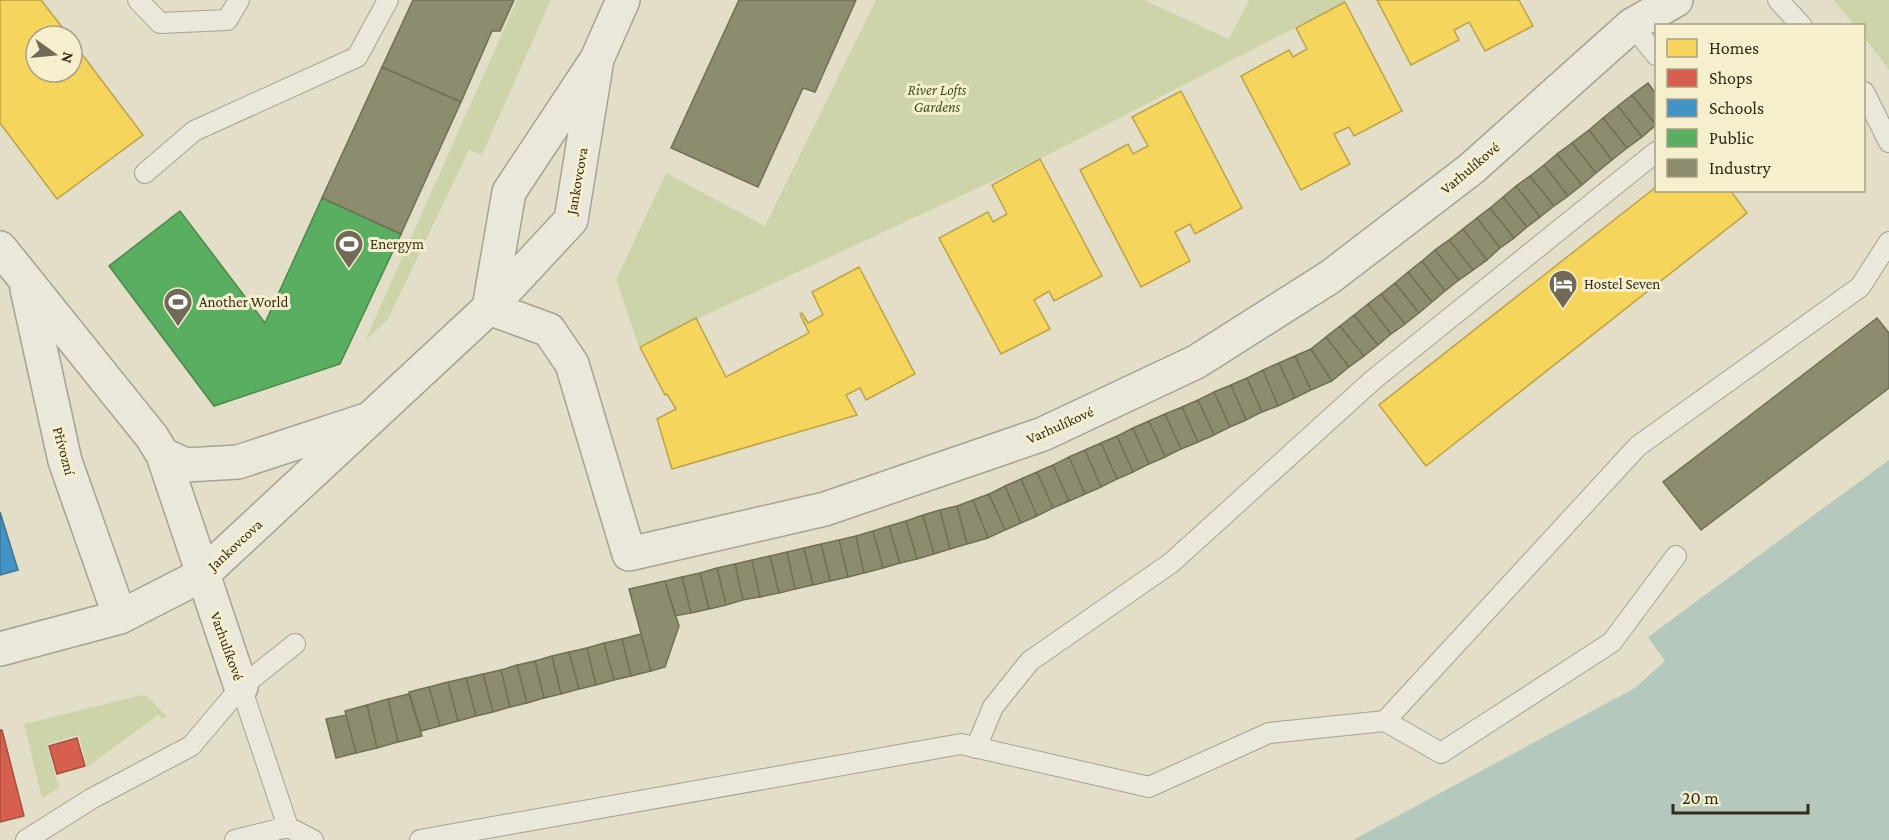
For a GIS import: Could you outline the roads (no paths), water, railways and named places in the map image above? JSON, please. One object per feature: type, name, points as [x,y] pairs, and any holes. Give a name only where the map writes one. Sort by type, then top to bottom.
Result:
[{"type":"street","name":"Jankovcova","points":[[489,308],[509,192],[597,59],[623,0]]},
{"type":"street","name":"Varhulíkové","points":[[489,308],[549,330],[572,364],[629,554],[825,508],[1043,434],[1196,362],[1330,277],[1471,169],[1650,9]]},
{"type":"street","name":"Jankovcova","points":[[0,649],[120,616],[202,575],[489,308],[571,220],[597,59]]},
{"type":"street","name":"Přívozní","points":[[0,248],[152,437],[163,455],[202,575]]},
{"type":"street","name":"Přívozní","points":[[26,281],[65,461],[120,616]]},
{"type":"street","name":"Jankovcova","points":[[163,455],[186,465],[238,462],[373,417]]},
{"type":"street","name":"Varhulíkové","points":[[202,575],[242,687]]},
{"type":"lane","points":[[138,0],[160,23],[227,20],[239,0]]},
{"type":"lane","points":[[145,172],[194,131],[357,57],[388,0]]},
{"type":"lane","points":[[1778,0],[1800,24]]},
{"type":"lane","points":[[1650,9],[1655,48]]},
{"type":"lane","points":[[1865,96],[1889,142]]},
{"type":"lane","points":[[976,748],[993,707],[1030,661],[1171,563],[1373,380],[1655,153]]},
{"type":"lane","points":[[1385,721],[1638,446],[1860,287],[1889,242]]},
{"type":"lane","points":[[420,840],[961,744],[1149,787],[1269,733],[1385,721],[1441,753],[1612,642],[1676,556]]},
{"type":"lane","name":"Varhulíkové","points":[[242,687],[295,644]]},
{"type":"lane","points":[[242,687],[288,826],[313,840]]},
{"type":"lane","points":[[26,840],[92,799],[190,746],[242,687]]},
{"type":"lane","points":[[235,840],[288,826]]},
{"type":"place","name":"Energym","points":[[349,270]]},
{"type":"place","name":"Hostel Seven","points":[[1563,310]]},
{"type":"place","name":"Another World","points":[[178,328]]},
{"type":"park label","name":"River Lofts Gardens","points":[[937,98]]}]
